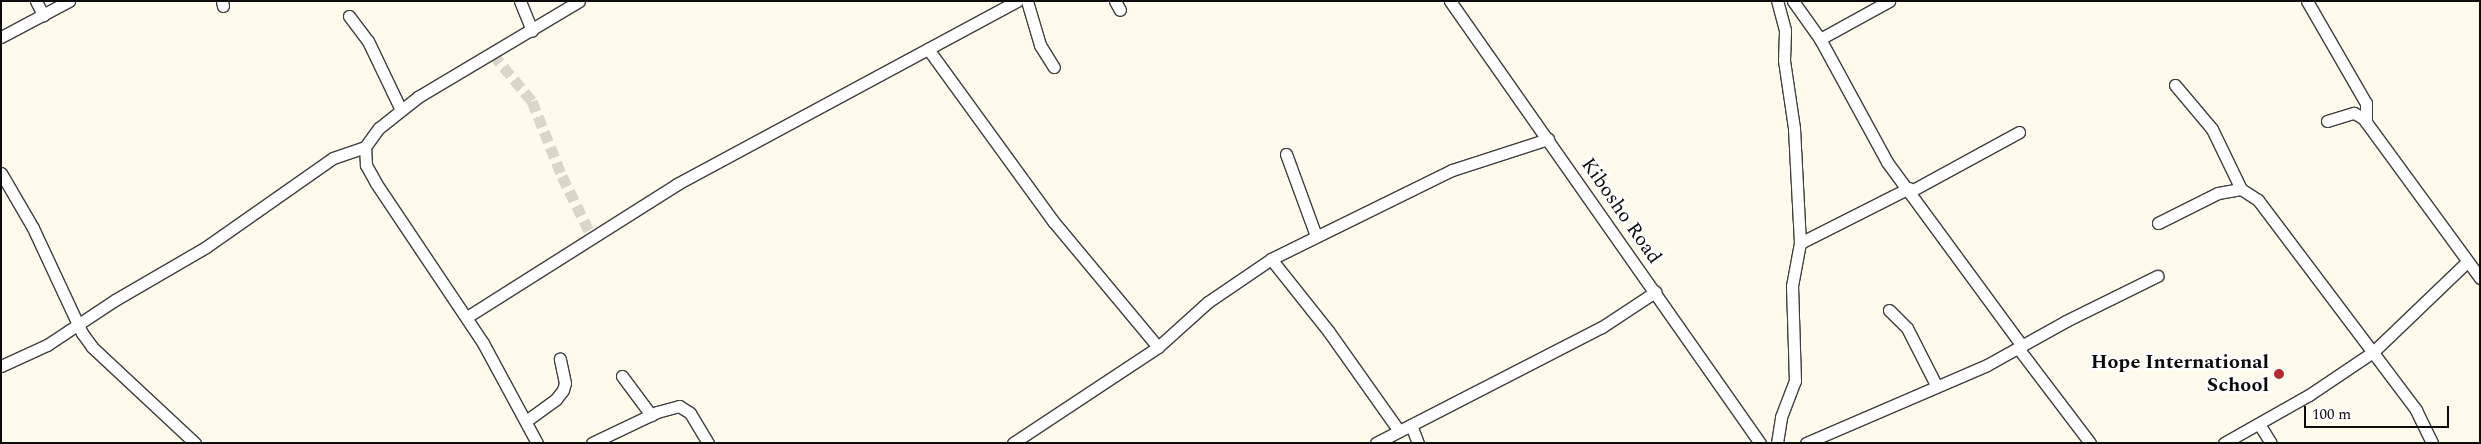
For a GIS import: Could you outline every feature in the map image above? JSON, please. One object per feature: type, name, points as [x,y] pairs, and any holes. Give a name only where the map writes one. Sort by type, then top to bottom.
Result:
[{"type":"street","points":[[36,1],[43,15]]},
{"type":"street","points":[[1,37],[69,1]]},
{"type":"street","points":[[520,1],[532,31]]},
{"type":"street","points":[[537,443],[467,317],[376,183],[366,165],[365,147],[369,138],[401,110],[578,1]]},
{"type":"street","points":[[467,317],[677,184],[1016,1]]},
{"type":"street","points":[[1028,1],[1040,45],[1054,67]]},
{"type":"street","name":"Kibosho Road","points":[[1450,1],[1760,443]]},
{"type":"street","points":[[1777,443],[1781,417],[1795,380],[1792,286],[1800,243],[1794,128],[1784,60],[1786,30],[1778,1]]},
{"type":"street","points":[[1792,1],[1820,39],[1869,133],[2090,443]]},
{"type":"street","points":[[1820,39],[1889,1]]},
{"type":"street","points":[[2307,1],[2366,103],[2366,122]]},
{"type":"street","points":[[349,16],[368,41],[401,110]]},
{"type":"street","points":[[928,50],[1052,221],[1158,347]]},
{"type":"street","points":[[2174,85],[2212,129],[2241,189],[2258,200],[2275,221],[2305,265],[2416,410],[2432,443]]},
{"type":"street","points":[[2327,121],[2354,114],[2366,122],[2480,278]]},
{"type":"street","points":[[1800,243],[1910,190],[2019,132]]},
{"type":"street","points":[[1013,443],[1158,347],[1208,302],[1271,259],[1452,170],[1548,139]]},
{"type":"street","points":[[1,366],[79,325],[115,300],[247,220],[314,170],[350,151],[365,147]]},
{"type":"street","points":[[1286,154],[1316,236]]},
{"type":"street","points":[[1,173],[33,228],[79,325],[92,347],[195,443]]},
{"type":"street","points":[[2158,223],[2218,193],[2241,189]]},
{"type":"street","points":[[1271,259],[1329,332],[1399,431]]},
{"type":"street","points":[[2224,443],[2339,377],[2373,352],[2467,262]]},
{"type":"street","points":[[1806,443],[1936,385],[1986,365],[2157,276]]},
{"type":"street","points":[[1376,443],[1602,327],[1655,292]]},
{"type":"street","points":[[1889,310],[1907,328],[1936,385]]},
{"type":"street","points":[[526,421],[556,399],[563,390],[565,382],[560,359]]},
{"type":"street","points":[[622,376],[650,415]]},
{"type":"street","points":[[592,443],[670,407],[684,408],[708,443]]},
{"type":"street","points":[[2259,424],[2271,443]]},
{"type":"street","points":[[1411,425],[1418,443]]},
{"type":"tunnel","points":[[493,54],[532,101],[562,176],[592,237]]},
{"type":"place","name":"Hope International School","points":[[2279,374]]}]
